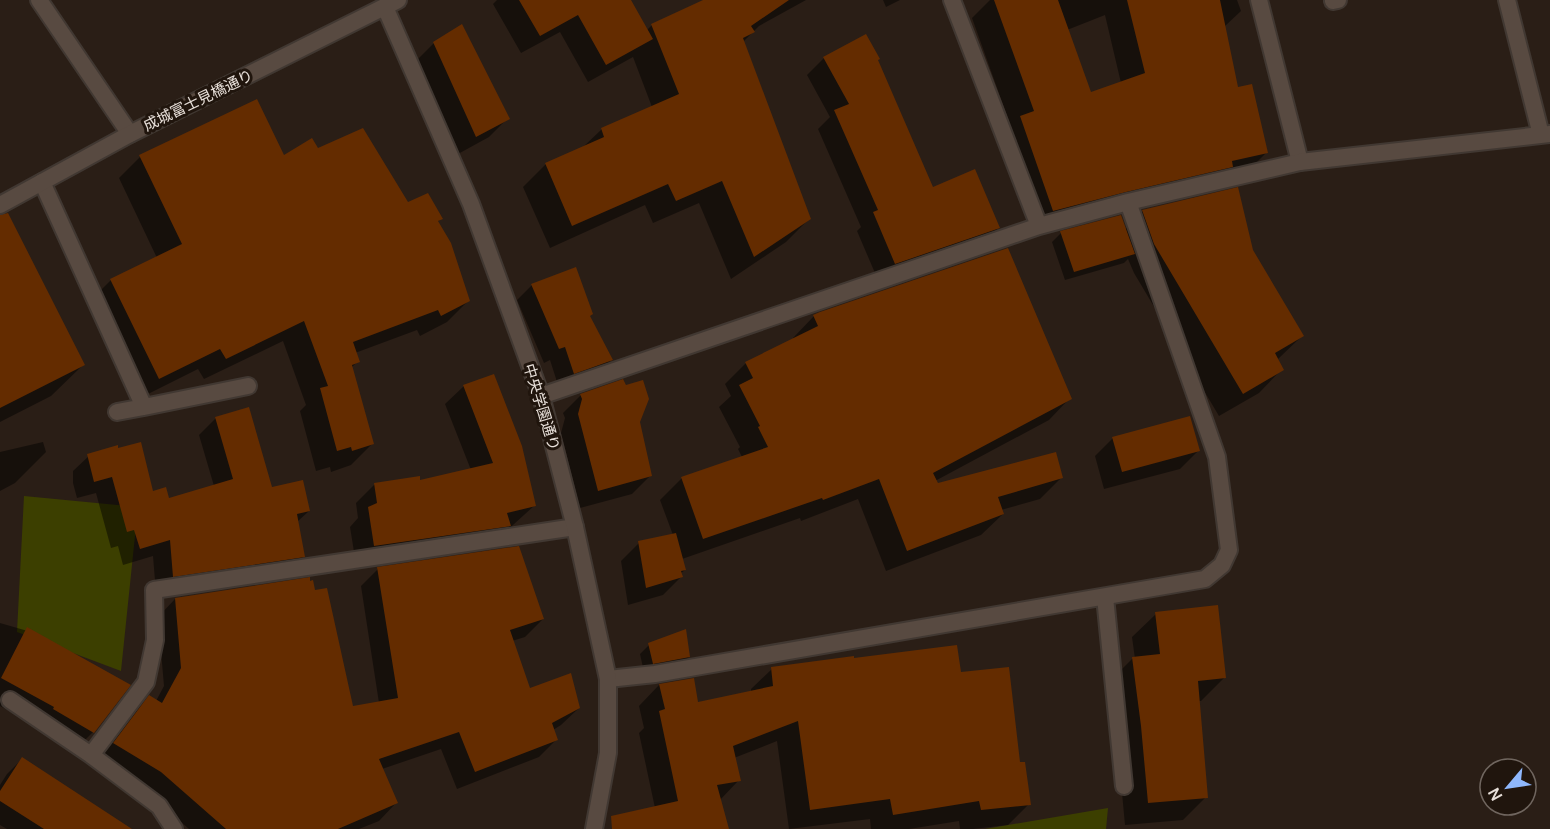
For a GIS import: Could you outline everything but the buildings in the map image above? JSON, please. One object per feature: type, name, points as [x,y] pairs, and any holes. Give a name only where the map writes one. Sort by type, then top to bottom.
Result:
[{"type":"street","points":[[39,0],[130,134]]},
{"type":"street","points":[[952,0],[1039,226]]},
{"type":"street","points":[[1259,0],[1300,162]]},
{"type":"street","points":[[541,396],[1039,226],[1128,202],[1300,162],[1546,135],[1507,0]]},
{"type":"street","name":"成城富士見橋通り","points":[[0,205],[130,134],[392,3]]},
{"type":"street","name":"中央学園通り","points":[[392,3],[471,204],[541,396],[575,527],[608,679],[608,753],[594,829]]},
{"type":"street","points":[[42,182],[144,407]]},
{"type":"street","points":[[608,679],[655,674],[1205,579],[1222,565],[1229,550],[1217,457],[1128,202]]},
{"type":"street","points":[[117,412],[248,386]]},
{"type":"street","points":[[91,755],[146,682],[155,640],[154,590],[575,527]]},
{"type":"street","points":[[1106,597],[1124,786]]},
{"type":"street","points":[[10,700],[91,755],[159,806],[174,829]]},
{"type":"shaded area","points":[[24,496],[138,507],[121,671],[17,632]]},
{"type":"shaded area","points":[[1108,808],[1106,829],[985,829]]}]
